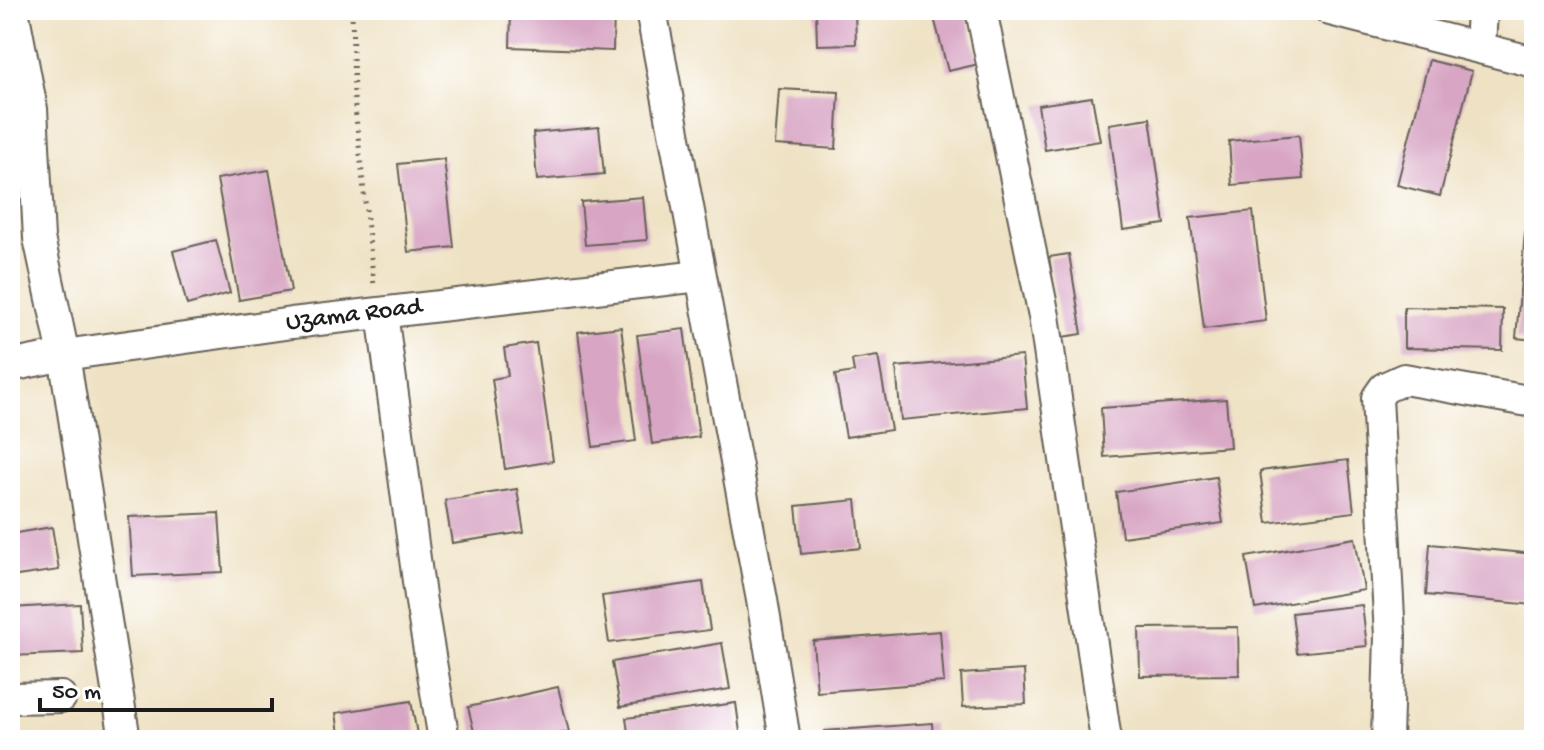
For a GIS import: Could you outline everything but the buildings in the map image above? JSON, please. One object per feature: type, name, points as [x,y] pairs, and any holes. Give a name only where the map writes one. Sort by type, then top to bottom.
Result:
[{"type":"street","points":[[13,10],[32,109],[39,238],[64,355],[125,740]]},
{"type":"street","points":[[651,10],[762,600],[785,740]]},
{"type":"street","points":[[981,10],[1044,316],[1106,740]]},
{"type":"street","points":[[1330,10],[1534,62]]},
{"type":"street","points":[[1480,47],[1482,10]]},
{"type":"street","name":"Uzama Road","points":[[10,366],[64,355],[382,313],[700,276]]},
{"type":"street","points":[[382,313],[420,596],[444,740]]},
{"type":"street","points":[[1387,740],[1390,636],[1377,398],[1384,388],[1404,379],[1534,402]]},
{"type":"street","points":[[10,698],[61,697]]},
{"type":"path","points":[[352,10],[354,98],[374,285],[382,313]]}]
